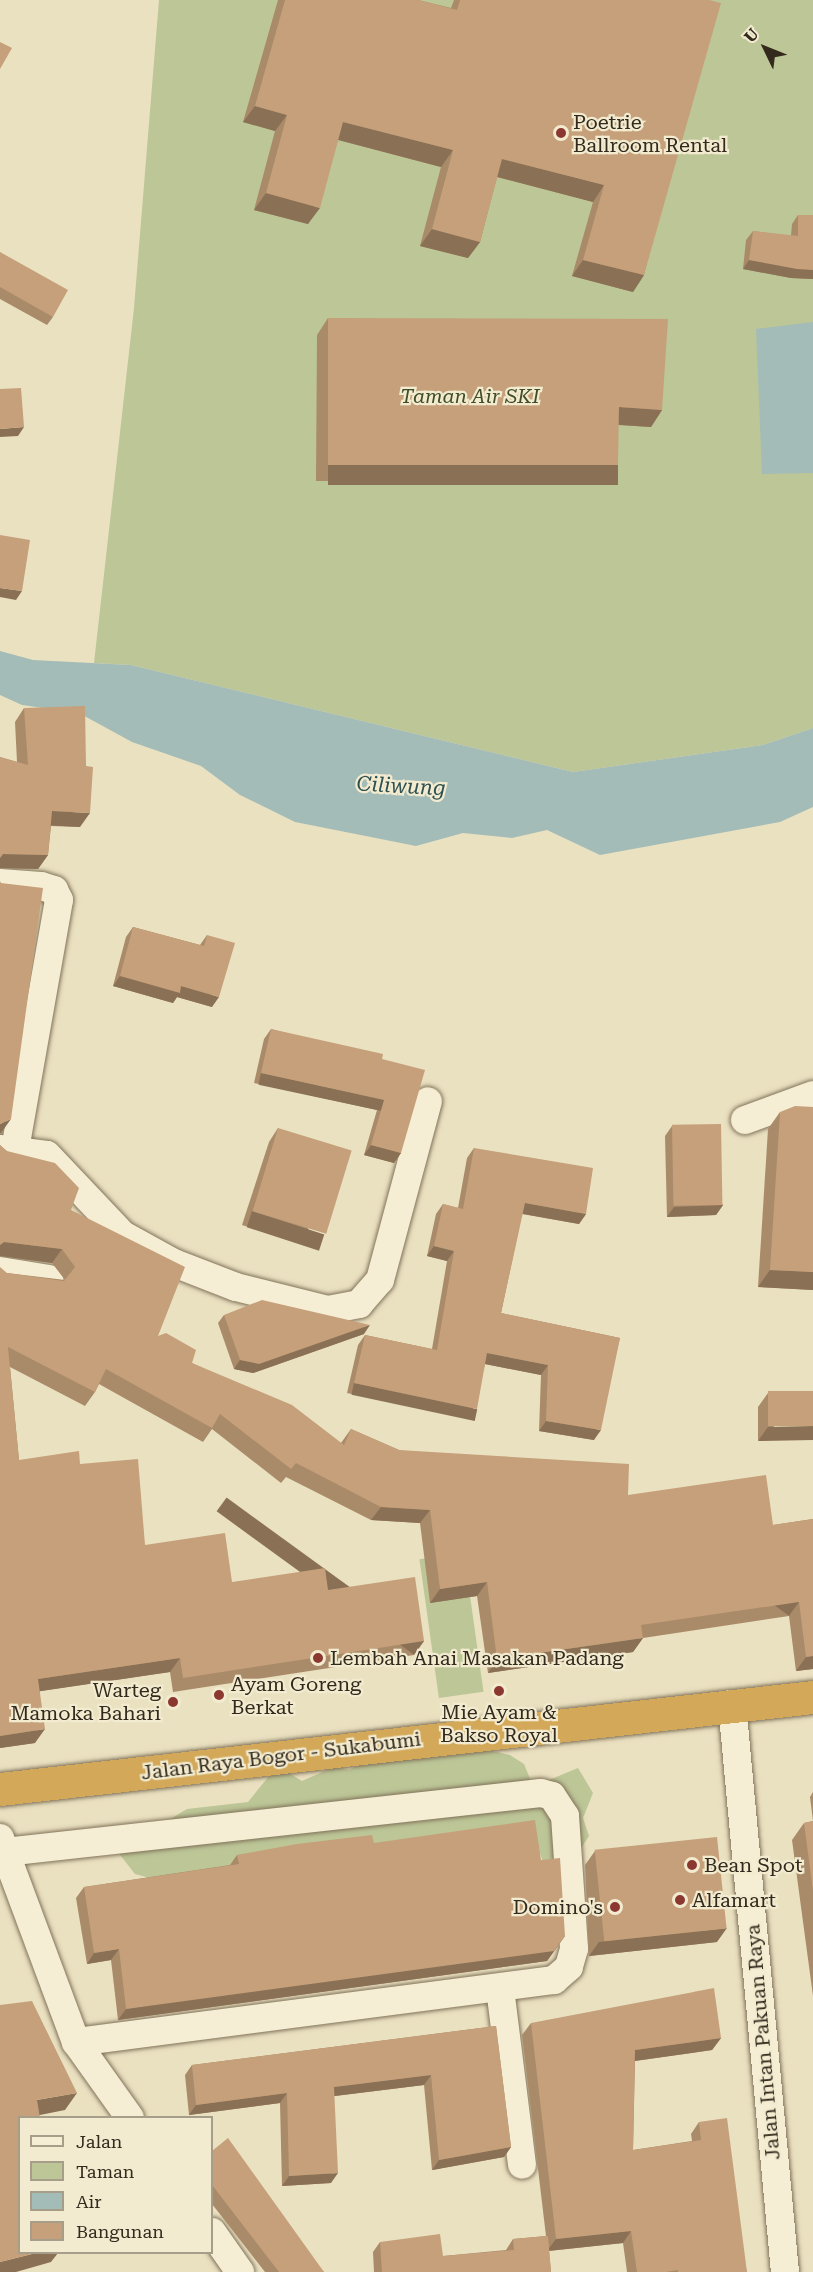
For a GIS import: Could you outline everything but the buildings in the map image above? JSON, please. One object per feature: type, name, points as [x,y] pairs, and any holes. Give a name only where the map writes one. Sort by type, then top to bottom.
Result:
[{"type":"highway","name":"Jalan Raya Bogor - Sukabumi","points":[[0,1789],[732,1704],[813,1697]]},
{"type":"street","points":[[0,883],[41,886],[54,890],[59,900],[7,1150],[47,1155],[123,1235],[174,1263],[237,1287],[328,1310],[359,1304],[380,1280],[428,1101]]},
{"type":"street","points":[[745,1120],[813,1095]]},
{"type":"street","points":[[0,1272],[49,1279]]},
{"type":"street","name":"Jalan Intan Pakuan Raya","points":[[732,1704],[785,2272]]},
{"type":"street","points":[[76,2042],[554,1980],[573,1959],[566,1816],[552,1796],[541,1792],[2,1845],[76,2042],[129,2116]]},
{"type":"street","points":[[500,1988],[522,2164]]},
{"type":"street","points":[[213,2233],[240,2272]]},
{"type":"green space","name":"Taman Air SKI","points":[[159,0],[813,0],[813,728],[763,745],[573,772],[131,665],[94,663],[134,308]]},
{"type":"green space","points":[[464,1553],[483,1692],[439,1698],[419,1559]]},
{"type":"green space","points":[[484,1749],[510,1755],[524,1764],[531,1781],[549,1780],[578,1768],[593,1793],[583,1818],[589,1836],[553,1891],[534,1836],[204,1893],[135,1874],[117,1851],[187,1809],[248,1802],[269,1776],[289,1773],[302,1781],[336,1766],[349,1770],[365,1761]]},
{"type":"water","points":[[813,322],[813,473],[762,474],[756,329]]},
{"type":"water","name":"Ciliwung","points":[[0,651],[33,660],[131,665],[573,772],[763,745],[813,728],[813,807],[780,822],[600,855],[547,830],[512,838],[463,833],[416,846],[295,822],[240,795],[201,766],[132,742],[79,713],[22,705],[0,695]]},
{"type":"place","name":"Poetrie Ballroom Rental","points":[[561,133]]},
{"type":"place","name":"Lembah Anai Masakan Padang","points":[[318,1658]]},
{"type":"place","name":"Mie Ayam & Bakso Royal","points":[[499,1691]]},
{"type":"place","name":"Ayam Goreng Berkat","points":[[219,1695]]},
{"type":"place","name":"Warteg Mamoka Bahari","points":[[173,1702]]},
{"type":"place","name":"Bean Spot","points":[[692,1865]]},
{"type":"place","name":"Alfamart","points":[[680,1900]]},
{"type":"place","name":"Domino's","points":[[615,1907]]}]
